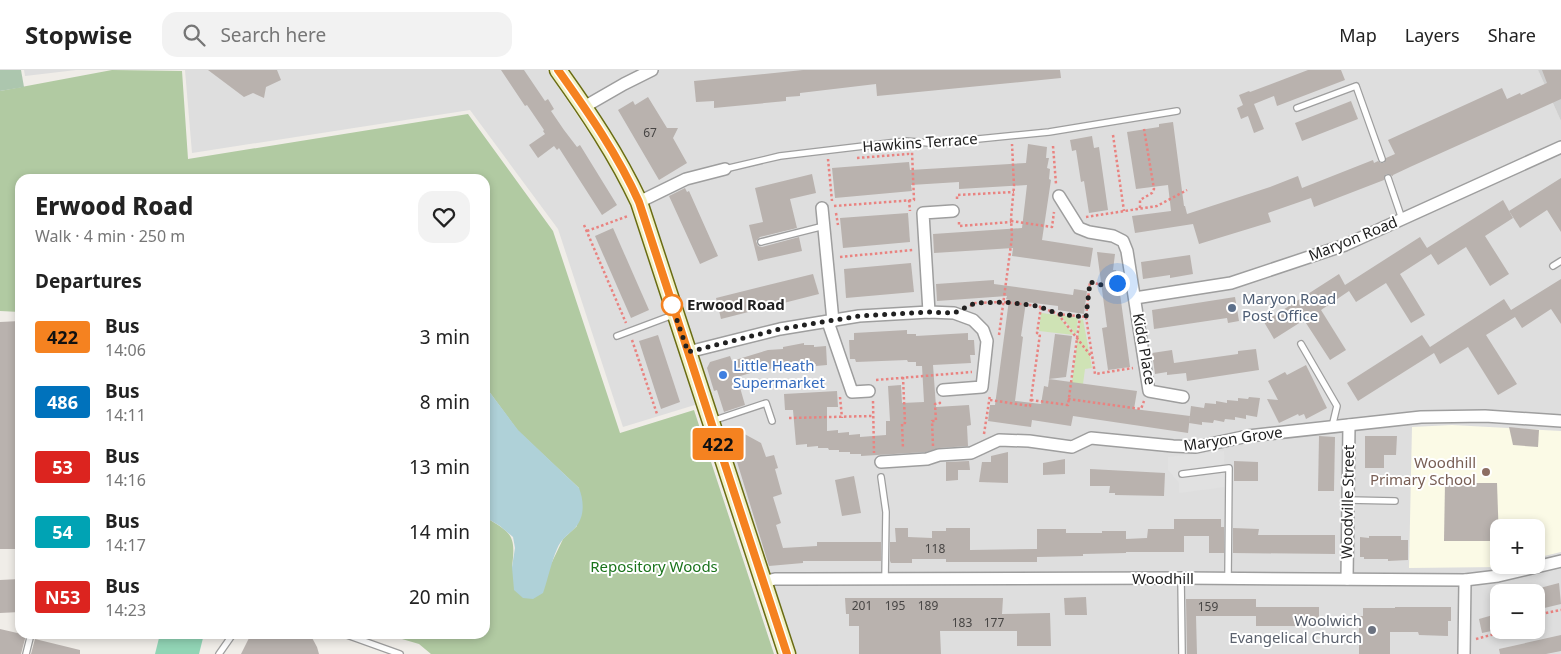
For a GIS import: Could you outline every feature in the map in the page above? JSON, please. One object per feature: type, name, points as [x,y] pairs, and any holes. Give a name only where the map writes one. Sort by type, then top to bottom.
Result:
[{"type":"main road","points":[[558,70],[616,158],[688,352],[787,654]]},
{"type":"street","points":[[584,107],[652,70]]},
{"type":"street","name":"Maryon Road","points":[[1135,298],[1240,280],[1345,244],[1561,148]]},
{"type":"street","name":"Hawkins Terrace","points":[[635,208],[686,179],[725,169]]},
{"type":"street","name":"Kidd Place","points":[[1059,196],[1079,228],[1089,232],[1113,236],[1123,241],[1127,251],[1132,280],[1148,391],[1183,397]]},
{"type":"street","points":[[827,207],[824,226],[830,321],[852,392],[871,396]]},
{"type":"street","points":[[929,312],[923,213],[956,211]]},
{"type":"street","points":[[688,352],[780,329],[859,316],[929,312],[954,313],[973,320],[983,330],[987,341],[982,387],[940,389]]},
{"type":"street","name":"Maryon Grove","points":[[878,458],[904,461],[971,453],[999,440],[1028,441],[1072,447],[1091,438],[1196,447],[1248,436],[1421,417],[1454,416],[1561,421]]},
{"type":"street","name":"Woodville Street","points":[[1348,579],[1349,425]]},
{"type":"street","name":"Woodhill","points":[[763,582],[774,579],[1228,578],[1465,580],[1498,576],[1561,560]]},
{"type":"street","points":[[1464,648],[1465,580]]},
{"type":"lane","points":[[1297,108],[1356,86],[1382,160]]},
{"type":"lane","name":"Hawkins Terrace","points":[[725,169],[780,156],[906,142],[929,143],[1049,132],[1177,111]]},
{"type":"lane","points":[[1388,178],[1402,219]]},
{"type":"lane","points":[[761,242],[824,226]]},
{"type":"lane","points":[[1553,266],[1561,261]]},
{"type":"lane","points":[[617,336],[675,315]]},
{"type":"lane","points":[[1301,344],[1337,406],[1332,426]]},
{"type":"lane","points":[[712,428],[766,403],[772,421]]},
{"type":"lane","points":[[1182,474],[1229,468],[1228,578]]},
{"type":"lane","points":[[881,477],[886,512],[885,579]]},
{"type":"lane","points":[[1348,500],[1394,501]]},
{"type":"lane","points":[[1181,578],[1182,654]]},
{"type":"lane","points":[[26,654],[30,639]]},
{"type":"lane","points":[[219,654],[230,639]]},
{"type":"lane","points":[[358,639],[400,654]]},
{"type":"path","points":[[1140,209],[1140,200],[1152,193],[1154,189],[1144,129]]},
{"type":"path","points":[[1113,135],[1124,211]]},
{"type":"path","points":[[998,341],[1012,237],[1011,222],[1014,192],[1011,136]]},
{"type":"path","points":[[1053,146],[1059,196]]},
{"type":"path","points":[[827,207],[914,200],[912,158]]},
{"type":"path","points":[[1072,219],[1157,206],[1186,190]]},
{"type":"path","points":[[1014,192],[957,195],[956,211],[959,226],[1011,222],[1052,227],[1054,208]]},
{"type":"path","points":[[909,200],[910,220]]},
{"type":"path","points":[[587,231],[635,208]]},
{"type":"path","points":[[584,225],[629,331],[657,414]]},
{"type":"path","points":[[840,257],[925,249]]},
{"type":"path","points":[[1132,280],[1102,285],[1090,282],[1086,317],[1092,357],[1095,374],[1145,366]]},
{"type":"path","points":[[954,313],[975,303],[1004,302],[1041,307],[1058,314],[1086,317]]},
{"type":"path","points":[[990,400],[1030,406],[1040,334],[1037,333],[1041,307]]},
{"type":"path","points":[[1058,314],[1092,357]]},
{"type":"path","points":[[1031,400],[1068,405],[1080,316]]},
{"type":"path","points":[[878,458],[872,416],[871,396],[873,380],[984,371]]},
{"type":"path","points":[[934,457],[932,421],[936,421],[935,404],[940,403],[938,374]]},
{"type":"path","points":[[903,377],[905,423],[902,423],[904,461]]},
{"type":"path","points":[[982,448],[991,390]]},
{"type":"path","points":[[1068,399],[1141,409],[1148,391]]},
{"type":"path","points":[[789,418],[872,416]]},
{"type":"path","points":[[1545,614],[1561,610]]},
{"type":"path","points":[[1464,648],[1490,637]]},
{"type":"shaded area","points":[[0,70],[21,70],[24,87],[0,91]]},
{"type":"shaded area","points":[[24,70],[76,70],[25,76]]},
{"type":"shaded area","points":[[185,70],[547,70],[617,175],[627,197],[698,404],[623,427],[558,229],[470,110],[192,153]]},
{"type":"shaded area","points":[[570,70],[1538,70],[1561,121],[1561,654],[794,654],[649,206],[635,174]]},
{"type":"shaded area","points":[[1538,70],[1561,70],[1561,121]]},
{"type":"shaded area","name":"Woodhill Primary School","points":[[1452,425],[1561,431],[1561,552],[1545,556],[1545,519],[1490,519],[1490,567],[1409,568],[1412,427]]},
{"type":"shaded area","points":[[1224,451],[1225,487],[1179,493],[1179,483],[1168,470],[1168,457]]},
{"type":"green space","name":"Repository Woods","points":[[112,70],[182,71],[188,159],[468,114],[553,231],[620,433],[694,410],[774,654],[431,654],[419,644],[402,639],[490,639],[490,520],[510,536],[513,548],[512,567],[552,562],[563,539],[577,526],[579,488],[518,431],[490,393],[490,174],[15,174],[15,312],[0,311],[0,91]]},
{"type":"green space","points":[[1041,313],[1058,315],[1074,335],[1039,331]]},
{"type":"green space","points":[[1060,315],[1078,318],[1076,335]]},
{"type":"green space","points":[[1083,319],[1092,368],[1085,369],[1081,399],[1070,398],[1080,320]]},
{"type":"green space","points":[[159,639],[203,639],[199,654],[155,654]]},
{"type":"water","points":[[490,393],[518,430],[579,488],[583,509],[578,524],[559,546],[543,593],[533,599],[523,598],[514,590],[512,567],[515,548],[513,537],[490,520]]},
{"type":"building","points":[[208,70],[277,70],[281,80],[266,87],[264,98],[253,93],[244,97]]},
{"type":"building","points":[[501,70],[524,70],[545,101],[548,99],[554,109],[551,111],[564,130],[577,147],[580,145],[617,205],[602,215],[559,148],[557,150],[554,146],[538,158],[529,145],[545,134],[544,130]]},
{"type":"building","points":[[803,70],[1060,70],[1061,78],[877,96],[876,84],[800,93],[800,96],[786,97],[786,101],[714,108],[714,101],[696,102],[694,81]]},
{"type":"building","points":[[1308,70],[1341,70],[1345,80],[1277,106],[1274,96],[1254,104],[1264,129],[1254,133],[1248,116],[1241,119],[1237,108],[1243,105],[1239,95]]},
{"type":"building","points":[[1542,70],[1561,70],[1561,99],[1393,176],[1386,174],[1384,180],[1314,207],[1311,198],[1268,213],[1271,222],[1199,244],[1193,224],[1135,233],[1132,216],[1171,211],[1168,185],[1136,189],[1127,132],[1159,127],[1159,124],[1173,122],[1184,206],[1187,214],[1298,176],[1302,188],[1373,160],[1374,163],[1378,161],[1384,163],[1386,158],[1395,154],[1388,140],[1502,88],[1507,99],[1520,93],[1521,95],[1547,83]]},
{"type":"building","points":[[648,97],[667,128],[678,128],[673,138],[687,163],[659,180],[618,110],[633,101],[635,105]]},
{"type":"building","points":[[1351,101],[1358,119],[1302,141],[1295,123]]},
{"type":"building","points":[[1092,136],[1094,148],[1099,147],[1108,210],[1089,213],[1084,181],[1081,182],[1076,150],[1072,151],[1070,140]]},
{"type":"building","points":[[1028,144],[1047,147],[1046,158],[1049,158],[1047,168],[1050,169],[1049,179],[1051,180],[1042,240],[1093,248],[1090,267],[1012,256],[1013,248],[934,253],[933,234],[1022,228],[1027,185],[959,189],[959,182],[911,185],[912,191],[835,198],[832,168],[909,162],[910,170],[1026,163]]},
{"type":"building","points":[[812,174],[816,193],[790,199],[797,228],[760,237],[756,241],[758,246],[762,247],[799,237],[802,251],[758,261],[749,225],[763,222],[755,188]]},
{"type":"building","points":[[1561,178],[1561,232],[1547,210],[1520,228],[1509,211]]},
{"type":"building","points":[[685,188],[687,192],[689,191],[718,256],[700,264],[669,196]]},
{"type":"building","points":[[1503,200],[1513,218],[1485,236],[1509,274],[1490,286],[1466,247],[1438,265],[1431,254],[1400,274],[1425,315],[1411,323],[1386,283],[1356,302],[1349,291],[1321,310],[1346,350],[1330,360],[1304,320],[1274,339],[1264,322],[1339,274],[1345,285],[1420,237],[1427,248]]},
{"type":"building","points":[[908,213],[910,242],[843,248],[840,218]]},
{"type":"building","points":[[613,228],[649,310],[631,318],[595,236]]},
{"type":"building","points":[[1097,252],[1115,254],[1113,270],[1116,270],[1118,279],[1130,367],[1108,370],[1102,328],[1107,327]]},
{"type":"building","points":[[1190,255],[1193,274],[1170,278],[1170,275],[1143,279],[1141,262]]},
{"type":"building","points":[[911,263],[914,292],[846,298],[844,269]]},
{"type":"building","points":[[813,274],[819,294],[721,319],[716,298]]},
{"type":"building","points":[[1561,279],[1561,324],[1551,309],[1522,328],[1515,317],[1486,335],[1517,384],[1498,395],[1468,347],[1440,364],[1434,353],[1358,401],[1347,383],[1422,335],[1430,347],[1504,299],[1511,310]]},
{"type":"building","points":[[994,280],[994,284],[1073,295],[1074,289],[1087,291],[1084,314],[1058,310],[1058,306],[1026,302],[1015,401],[1041,404],[1044,386],[1048,387],[1049,379],[1137,391],[1134,409],[1190,416],[1188,433],[1073,416],[1071,426],[1032,420],[1031,427],[988,421],[990,405],[995,405],[1009,300],[1006,299],[1007,296],[937,301],[936,284]]},
{"type":"building","points":[[1235,297],[1239,321],[1228,323],[1227,318],[1154,329],[1152,310]]},
{"type":"building","points":[[15,321],[15,549],[0,549],[0,322]]},
{"type":"building","points":[[907,330],[907,334],[916,334],[916,336],[968,333],[968,340],[974,340],[975,355],[970,355],[971,363],[933,365],[936,407],[969,405],[971,425],[967,426],[968,446],[939,448],[926,452],[861,456],[861,454],[850,454],[850,452],[818,448],[818,446],[807,447],[807,444],[796,445],[793,410],[785,410],[784,394],[837,391],[838,407],[827,407],[827,431],[849,432],[849,435],[860,434],[860,437],[886,435],[886,421],[890,421],[888,386],[901,385],[902,403],[924,402],[922,366],[916,366],[916,362],[908,362],[907,360],[856,362],[855,359],[850,359],[849,340],[854,340],[854,333]]},
{"type":"building","points":[[1055,334],[1072,336],[1066,377],[1049,379]]},
{"type":"building","points":[[658,335],[680,402],[661,409],[639,341]]},
{"type":"building","points":[[804,343],[804,345],[814,345],[814,347],[826,346],[827,365],[784,366],[784,368],[764,369],[737,377],[745,405],[724,412],[717,390],[714,391],[707,368],[710,362],[730,356],[732,361],[768,350],[783,349],[783,347]]},
{"type":"building","points":[[1256,349],[1259,370],[1187,381],[1186,373],[1167,375],[1167,372],[1155,374],[1152,353],[1172,350],[1174,363],[1238,354],[1238,351]]},
{"type":"building","points":[[1306,365],[1327,408],[1306,419],[1304,414],[1299,416],[1298,414],[1279,423],[1267,399],[1278,400],[1268,381],[1285,372],[1287,375]]},
{"type":"building","points":[[1249,397],[1260,398],[1257,417],[1246,415],[1246,419],[1235,417],[1235,420],[1225,419],[1224,422],[1214,420],[1213,423],[1202,422],[1202,425],[1189,423],[1191,406],[1204,408],[1205,403],[1216,404],[1216,401],[1227,403],[1227,400],[1238,401],[1238,398],[1248,399]]},
{"type":"building","points":[[726,426],[761,443],[766,457],[774,455],[778,468],[775,469],[782,494],[773,497],[781,523],[776,525],[783,548],[817,546],[817,542],[881,542],[881,561],[803,561],[803,563],[769,566]]},
{"type":"building","points":[[1509,427],[1539,430],[1538,447],[1513,445]]},
{"type":"building","points":[[1319,436],[1335,437],[1334,491],[1318,491]]},
{"type":"building","points":[[1365,436],[1397,436],[1396,455],[1384,455],[1384,468],[1365,468]]},
{"type":"building","points":[[1008,452],[1008,483],[979,482],[982,462],[991,462],[991,456]]},
{"type":"building","points":[[1065,459],[1065,474],[1043,475],[1043,463]]},
{"type":"building","points":[[969,461],[970,470],[958,470],[958,480],[946,481],[946,462]]},
{"type":"building","points":[[1234,461],[1258,462],[1258,481],[1234,481]]},
{"type":"building","points":[[1090,469],[1165,473],[1164,496],[1115,495],[1115,493],[1109,493],[1110,486],[1090,486]]},
{"type":"building","points":[[854,476],[861,513],[842,516],[835,480]]},
{"type":"building","points":[[1445,483],[1497,483],[1498,519],[1490,519],[1490,541],[1444,541]]},
{"type":"building","points":[[1174,519],[1221,519],[1221,527],[1224,527],[1224,553],[1209,553],[1209,536],[1184,536],[1184,552],[1126,552],[1083,554],[1083,556],[1037,557],[1037,562],[946,562],[946,559],[912,559],[912,563],[891,563],[890,561],[890,542],[896,542],[895,528],[908,528],[908,537],[932,538],[932,531],[946,531],[946,528],[970,528],[970,550],[1037,549],[1037,529],[1066,529],[1066,533],[1126,531],[1126,539],[1147,538],[1148,529],[1174,529]]},
{"type":"building","points":[[1233,528],[1259,529],[1258,535],[1335,535],[1335,554],[1233,553]]},
{"type":"building","points":[[1369,536],[1401,536],[1401,540],[1408,540],[1408,560],[1388,561],[1388,559],[1364,559],[1364,557],[1360,557],[1360,537],[1369,538]]},
{"type":"building","points":[[15,579],[15,612],[0,613],[0,580]]},
{"type":"building","points":[[1559,583],[1561,604],[1545,608],[1545,587]]},
{"type":"building","points":[[1086,597],[1087,615],[1065,615],[1064,598]]},
{"type":"building","points":[[845,598],[1003,598],[1002,614],[1050,613],[1051,646],[1017,646],[1017,631],[940,631],[941,654],[859,654],[859,626],[849,626],[849,614],[846,614]]},
{"type":"building","points":[[1186,599],[1256,599],[1256,607],[1319,607],[1319,626],[1256,626],[1256,616],[1196,616],[1197,654],[1187,654]]},
{"type":"building","points":[[1451,607],[1451,621],[1448,621],[1448,636],[1419,635],[1418,632],[1390,632],[1390,654],[1359,654],[1359,616],[1363,616],[1363,608]]},
{"type":"building","points":[[1490,616],[1490,631],[1482,633],[1479,619]]},
{"type":"building","points":[[0,629],[15,632],[15,639],[25,639],[21,654],[0,654]]},
{"type":"building","points":[[1561,635],[1561,651],[1546,654],[1500,654],[1499,649]]},
{"type":"building","points":[[35,639],[80,650],[80,654],[31,654]]},
{"type":"building","points":[[248,639],[313,639],[319,654],[241,654]]},
{"type":"bus line","name":"422","points":[[558,70],[616,158],[639,202],[787,654]]},
{"type":"place","name":"Erwood Road","points":[[672,305]]},
{"type":"place","name":"Maryon Road Post Office","points":[[1232,308]]},
{"type":"place","name":"Little Heath Supermarket","points":[[723,375]]},
{"type":"place","name":"Woodhill Primary School","points":[[1486,472]]},
{"type":"place","name":"Woolwich Evangelical Church","points":[[1372,630]]},
{"type":"route","points":[[672,305],[670,300],[688,352],[780,329],[859,316],[929,312],[954,313],[975,303],[1004,302],[1038,306],[1058,314],[1086,317],[1090,282],[1102,285],[1117,283]]}]
